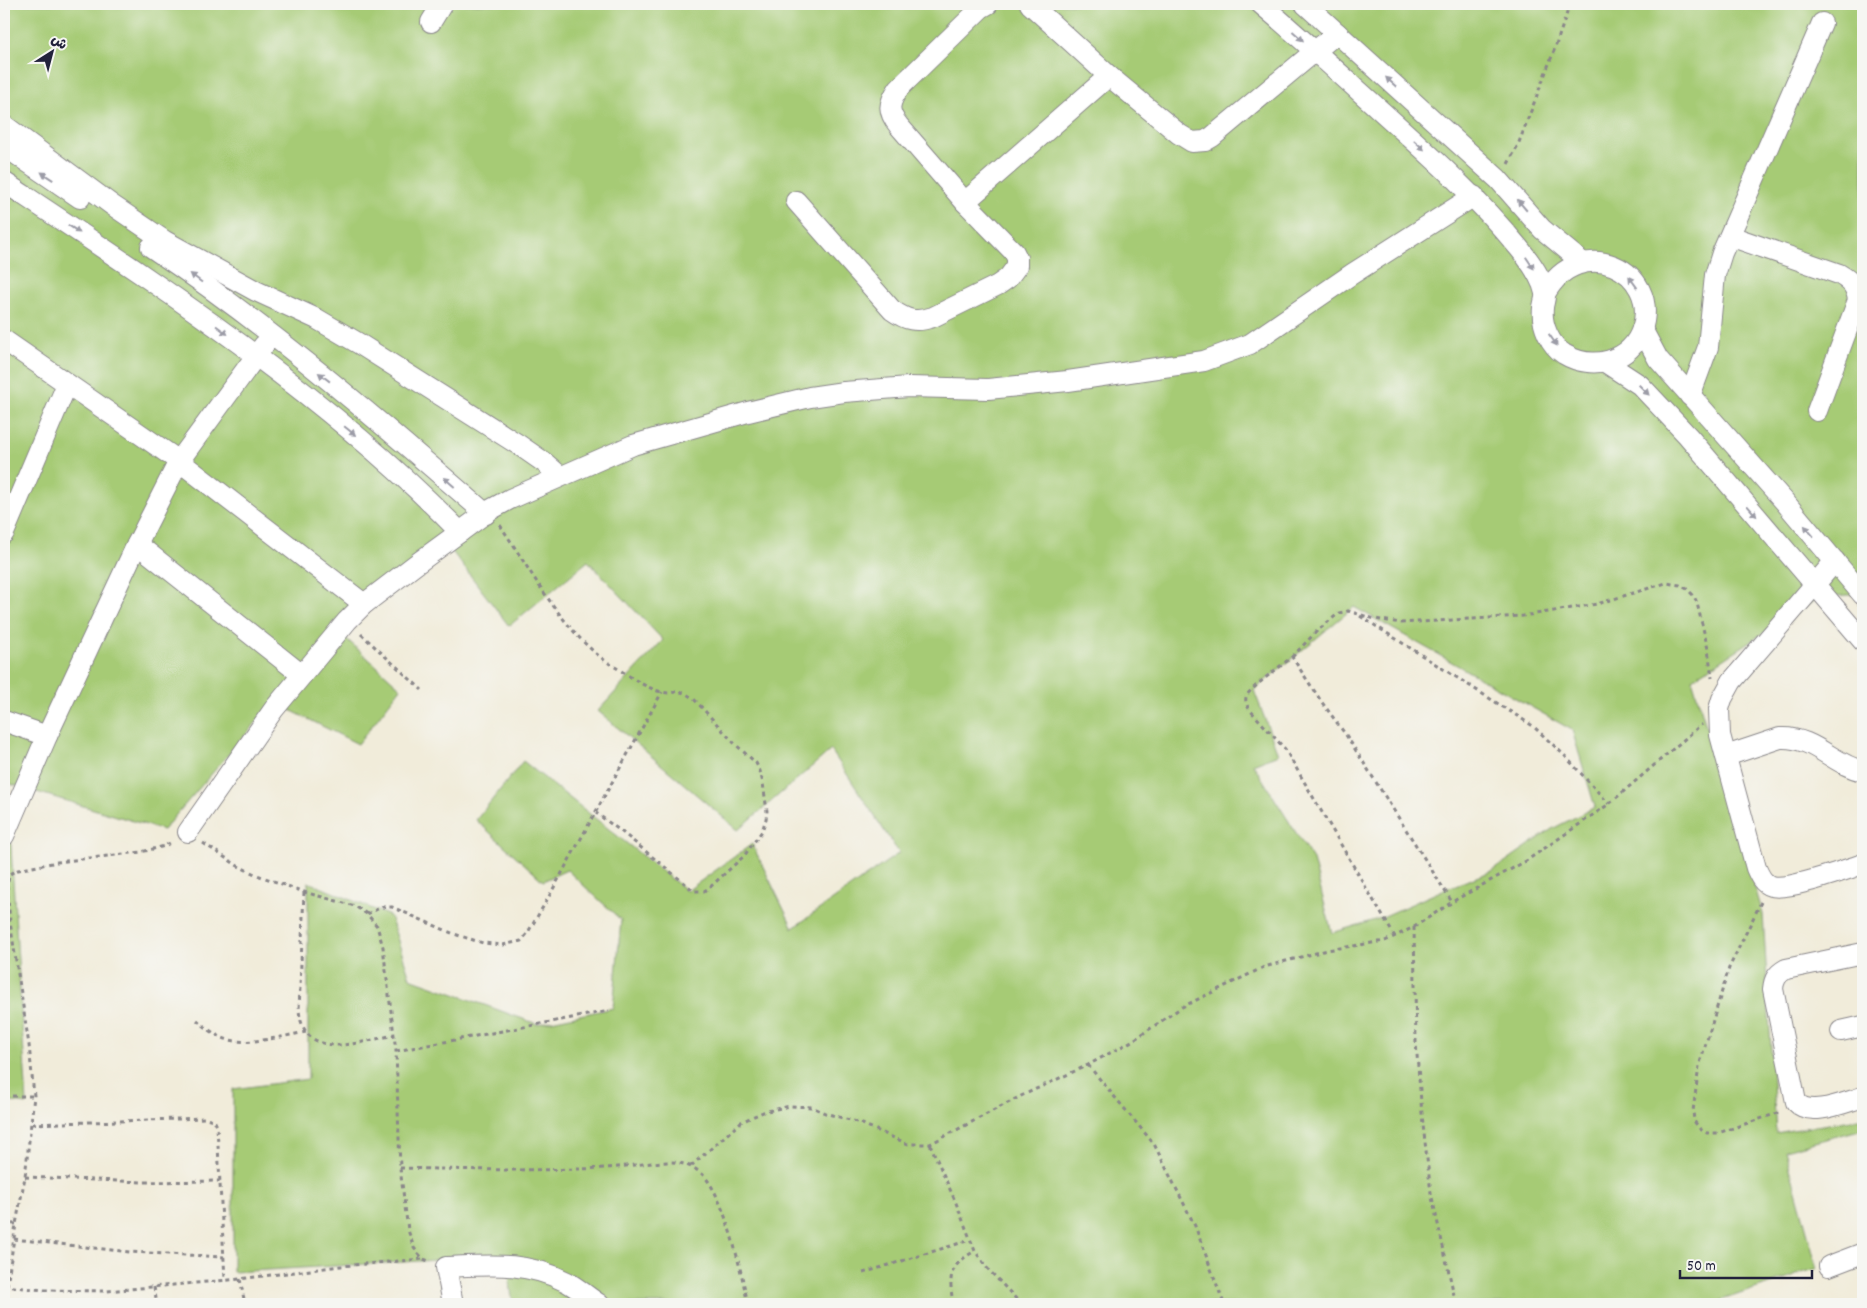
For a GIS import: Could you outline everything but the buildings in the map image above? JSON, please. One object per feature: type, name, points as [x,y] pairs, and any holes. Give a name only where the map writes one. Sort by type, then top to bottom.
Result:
[{"type":"street","points":[[431,22],[442,4]]},
{"type":"street","points":[[796,201],[892,310],[902,318],[922,321],[932,317],[998,285],[1014,273],[1017,266],[1014,252],[965,202],[899,126],[891,116],[890,109],[899,88],[981,8],[988,4]]},
{"type":"street","points":[[1030,4],[1109,76],[1179,134],[1187,140],[1198,142],[1212,137],[1337,33]]},
{"type":"street","points":[[1261,4],[1474,196],[1521,250],[1536,271],[1546,294]]},
{"type":"street","points":[[1305,4],[1498,179],[1542,229],[1583,263]]},
{"type":"street","points":[[1690,396],[1708,346],[1714,275],[1822,23]]},
{"type":"street","points":[[965,202],[1109,76]]},
{"type":"street","points":[[4,125],[112,205],[165,241],[256,291],[317,319],[358,343],[545,462],[560,476]]},
{"type":"street","points":[[4,146],[182,268],[271,335],[488,512]]},
{"type":"street","points":[[4,182],[160,286],[256,356],[398,471],[460,532]]},
{"type":"street","points":[[188,832],[274,709],[347,621],[364,604],[460,532],[510,499],[633,445],[748,412],[810,397],[844,392],[909,387],[988,389],[1068,381],[1204,361],[1250,344],[1352,274],[1474,196]]},
{"type":"street","points":[[1730,236],[1839,274],[1852,281],[1857,290],[1858,300],[1817,410]]},
{"type":"street","points":[[1589,261],[1603,262],[1616,267],[1628,275],[1637,286],[1643,299],[1645,313],[1642,329],[1634,343],[1623,354],[1604,362],[1592,364],[1576,360],[1562,353],[1551,341],[1544,326],[1542,310],[1546,294],[1552,282],[1562,272],[1583,263],[1589,261]]},
{"type":"street","points":[[1642,329],[1658,359],[1863,596]]},
{"type":"street","points":[[4,836],[137,544],[179,461],[271,335]]},
{"type":"street","points":[[4,340],[179,461],[364,604]]},
{"type":"street","points":[[1604,362],[1640,385],[1688,436],[1863,640]]},
{"type":"street","points":[[4,533],[67,384]]},
{"type":"street","points":[[137,544],[302,675]]},
{"type":"street","points":[[1835,562],[1732,682],[1722,699],[1720,707],[1720,735],[1756,868],[1769,886],[1777,887],[1808,881],[1863,864]]},
{"type":"street","points":[[4,721],[48,736]]},
{"type":"street","points":[[1726,756],[1780,738],[1789,738],[1811,744],[1839,762],[1863,771]]},
{"type":"street","points":[[1863,953],[1786,969],[1774,981],[1773,989],[1793,1096],[1799,1106],[1816,1110],[1863,1097]]},
{"type":"street","points":[[1841,1031],[1863,1026]]},
{"type":"street","points":[[1829,1266],[1863,1253]]},
{"type":"street","points":[[453,1304],[446,1267],[499,1264],[537,1269],[567,1283],[598,1304]]},
{"type":"path","points":[[1498,179],[1518,145],[1570,4]]},
{"type":"path","points":[[488,512],[559,612],[584,642],[599,656],[614,666],[662,692],[682,691],[694,698],[735,744],[756,763],[763,782],[767,811],[762,831],[744,856],[710,888],[698,892],[694,892],[622,832],[596,813]]},
{"type":"path","points":[[691,1166],[741,1122],[763,1112],[790,1106],[812,1107],[825,1113],[860,1123],[908,1144],[930,1144],[1021,1096],[1088,1065],[1132,1041],[1182,1007],[1264,967],[1318,952],[1386,941],[1395,937],[1414,927],[1452,902],[1526,861],[1609,804],[1720,707],[1712,678],[1708,649],[1697,602],[1694,596],[1680,585],[1666,583],[1597,604],[1523,616],[1401,623],[1375,619],[1353,611],[1339,613],[1317,631],[1292,657],[1253,688],[1247,695],[1246,703],[1285,749],[1395,937]]},
{"type":"path","points":[[1353,611],[1532,726],[1565,756],[1609,804]]},
{"type":"path","points":[[347,621],[422,690]]},
{"type":"path","points":[[1292,657],[1346,735],[1452,902]]},
{"type":"path","points":[[366,914],[382,907],[392,906],[454,934],[483,943],[503,945],[521,941],[534,923],[662,692]]},
{"type":"path","points":[[423,1258],[240,1279],[98,1291],[44,1290],[5,1286],[25,1177],[34,1096],[29,1045],[10,922],[7,886],[11,873],[57,862],[141,852],[165,846],[188,832],[238,866],[304,892],[355,906],[366,914],[377,926],[383,946],[396,1051],[400,1168],[408,1230],[414,1248],[423,1258],[446,1267]]},
{"type":"path","points":[[1769,886],[1729,968],[1699,1066],[1693,1110],[1694,1121],[1700,1129],[1707,1133],[1718,1133],[1799,1106]]},
{"type":"path","points":[[304,892],[299,1010],[300,1021],[306,1032],[314,1040],[334,1045],[394,1035]]},
{"type":"path","points":[[1414,927],[1416,1043],[1423,1125],[1431,1193],[1456,1304]]},
{"type":"path","points":[[396,1051],[610,1011]]},
{"type":"path","points":[[197,1020],[224,1039],[236,1041],[260,1041],[306,1032]]},
{"type":"path","points":[[1088,1065],[1154,1144],[1195,1226],[1224,1304]]},
{"type":"path","points":[[4,1096],[34,1096]]},
{"type":"path","points":[[32,1124],[211,1118],[214,1120],[217,1126],[226,1280]]},
{"type":"path","points":[[930,1144],[975,1250],[987,1268],[1021,1304]]},
{"type":"path","points":[[400,1168],[506,1171],[608,1168],[670,1162],[691,1166],[709,1182],[715,1192],[729,1231],[748,1304]]},
{"type":"path","points":[[25,1177],[142,1182],[220,1181]]},
{"type":"path","points":[[4,1223],[16,1224]]},
{"type":"path","points":[[14,1238],[130,1252],[224,1258]]},
{"type":"path","points":[[863,1274],[970,1240]]},
{"type":"path","points":[[954,1304],[950,1283],[952,1271],[961,1259],[975,1250]]},
{"type":"path","points":[[240,1279],[245,1304]]},
{"type":"path","points":[[154,1287],[157,1304]]},
{"type":"green space","points":[[4,4],[1863,4],[1863,594],[1820,597],[1692,679],[1763,914],[1776,1133],[1863,1118],[1863,1129],[1785,1150],[1817,1268],[1722,1300],[1723,1304],[513,1304],[506,1256],[233,1272],[233,1089],[308,1079],[308,882],[390,916],[410,978],[537,1024],[613,1008],[621,920],[567,870],[543,881],[476,820],[523,761],[687,891],[752,844],[793,928],[899,853],[831,750],[738,830],[598,711],[663,640],[588,561],[509,626],[444,541],[331,625],[401,688],[358,744],[274,702],[163,830],[7,783],[27,1104],[4,1101]],"holes":[[[1354,607],[1572,730],[1595,807],[1552,829],[1492,871],[1445,889],[1378,919],[1332,933],[1313,860],[1253,764],[1278,754],[1254,690]]]}]
